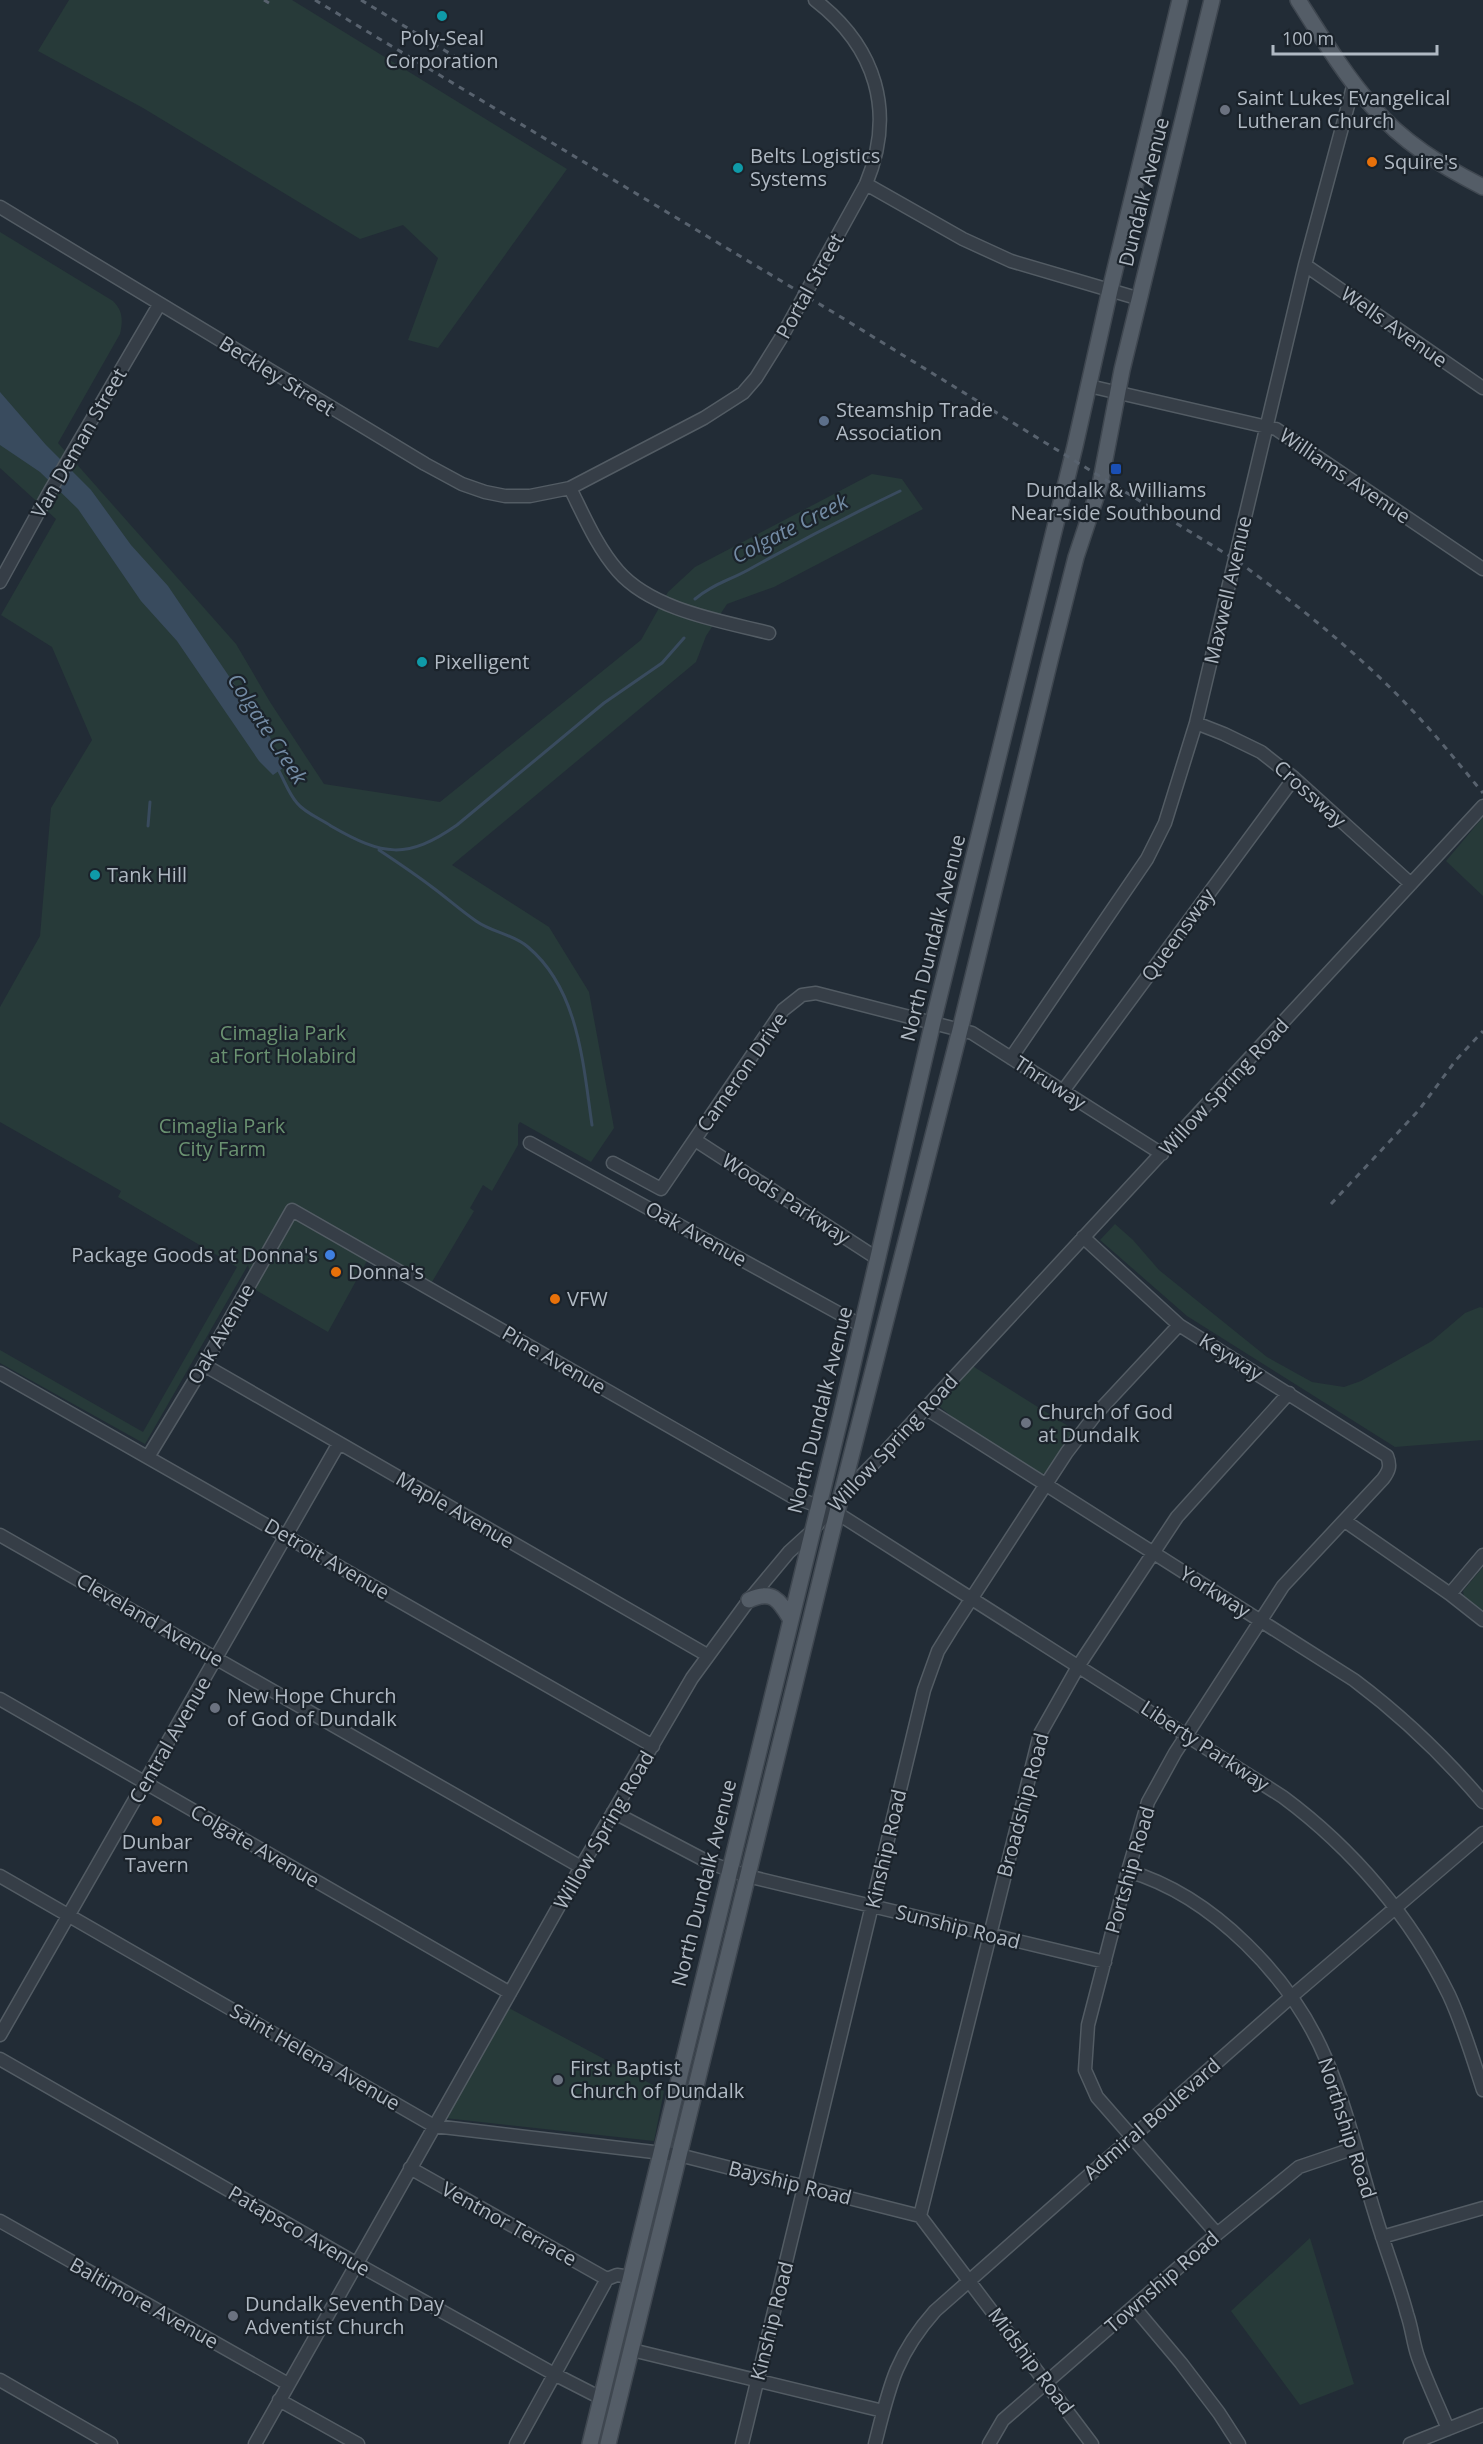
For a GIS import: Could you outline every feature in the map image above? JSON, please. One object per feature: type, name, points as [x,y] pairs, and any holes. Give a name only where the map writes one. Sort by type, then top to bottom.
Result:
[{"type":"main road","name":"Dundalk Avenue","points":[[1089,386],[1180,0]]},
{"type":"main road","name":"Dundalk Avenue","points":[[1117,394],[1212,0]]},
{"type":"main road","points":[[1298,0],[1372,107],[1417,148],[1483,187]]},
{"type":"main road","name":"North Dundalk Avenue","points":[[608,2444],[747,1876],[828,1511],[862,1326],[933,1022],[1089,386]]},
{"type":"main road","name":"North Dundalk Avenue","points":[[590,2444],[812,1531],[841,1496],[960,1030],[1076,557],[1100,485],[1117,394]]},
{"type":"main road","points":[[749,1599],[758,1595],[771,1596],[783,1607],[790,1618]]},
{"type":"street","name":"Portal Street","points":[[570,488],[704,418],[733,401],[751,385],[800,306],[866,184],[877,153],[880,125],[878,94],[864,52],[843,25],[815,0]]},
{"type":"street","name":"Maxwell Avenue","points":[[1011,1058],[1155,845],[1178,785],[1196,723],[1305,265],[1354,83]]},
{"type":"street","points":[[866,184],[963,239],[1011,261],[1140,298]]},
{"type":"street","name":"Beckley Street","points":[[0,207],[340,415],[462,484],[505,496],[530,496],[570,488]]},
{"type":"street","name":"Wells Avenue","points":[[1305,265],[1483,388]]},
{"type":"street","name":"Van Deman Street","points":[[0,582],[50,491],[159,305]]},
{"type":"street","name":"Williams Avenue","points":[[1089,386],[1276,429],[1483,569]]},
{"type":"street","points":[[570,488],[602,550],[625,578],[671,605],[769,633]]},
{"type":"street","name":"Crossway","points":[[1196,723],[1244,742],[1260,752],[1294,778],[1411,884]]},
{"type":"street","name":"Queensway","points":[[1063,1091],[1294,778]]},
{"type":"street","name":"Willow Spring Road","points":[[841,1496],[1162,1154],[1483,806]]},
{"type":"street","name":"Cameron Drive","points":[[613,1162],[661,1189],[783,1010],[802,995],[824,994],[933,1022]]},
{"type":"street","name":"Thruway","points":[[933,1022],[972,1033],[1162,1154]]},
{"type":"street","name":"Woods Parkway","points":[[695,1140],[878,1259]]},
{"type":"street","name":"Oak Avenue","points":[[530,1143],[862,1326]]},
{"type":"street","name":"Oak Avenue","points":[[148,1457],[204,1365],[292,1210]]},
{"type":"street","name":"Pine Avenue","points":[[292,1210],[791,1496],[828,1511]]},
{"type":"street","name":"Keyway","points":[[1083,1237],[1179,1325],[1387,1456],[1390,1462]]},
{"type":"street","name":"Kinship Road","points":[[742,2444],[928,1677],[938,1651],[1067,1452],[1096,1414],[1179,1325]]},
{"type":"street","name":"Maple Avenue","points":[[204,1365],[707,1655]]},
{"type":"street","name":"Detroit Avenue","points":[[0,1373],[653,1746]]},
{"type":"street","name":"Broadship Road","points":[[920,2216],[1041,1734],[1079,1665],[1151,1553],[1190,1502],[1289,1393]]},
{"type":"street","name":"Yorkway","points":[[925,1408],[1151,1553],[1327,1662],[1382,1701],[1450,1763],[1483,1802]]},
{"type":"street","name":"Central Avenue","points":[[0,2035],[339,1443]]},
{"type":"street","name":"Portship Road","points":[[1217,2234],[1097,2097],[1085,2070],[1088,2025],[1148,1802],[1164,1770],[1284,1586],[1388,1472],[1390,1462]]},
{"type":"street","name":"Liberty Parkway","points":[[828,1511],[1079,1665],[1259,1780],[1308,1815],[1367,1873],[1418,1940],[1450,1998],[1483,2090]]},
{"type":"street","points":[[1345,1521],[1450,1594],[1483,1620]]},
{"type":"street","name":"Willow Spring Road","points":[[255,2444],[581,1867],[707,1655],[749,1599],[789,1552],[812,1531]]},
{"type":"street","name":"Cleveland Avenue","points":[[0,1535],[581,1867]]},
{"type":"street","points":[[1450,1594],[1483,1555]]},
{"type":"street","name":"Colgate Avenue","points":[[0,1698],[510,1993]]},
{"type":"street","name":"Sunship Road","points":[[613,1812],[670,1843],[747,1876],[1104,1962]]},
{"type":"street","name":"Admiral Boulevard","points":[[875,2444],[891,2380],[912,2342],[935,2311],[1131,2137],[1483,1833]]},
{"type":"street","name":"Northship Road","points":[[1128,1871],[1146,1876],[1175,1891],[1222,1923],[1254,1953],[1292,1997],[1304,2015],[1338,2089],[1408,2315],[1418,2356],[1448,2429]]},
{"type":"street","name":"Saint Helena Avenue","points":[[0,1876],[434,2126],[659,2153]]},
{"type":"street","name":"Patapsco Avenue","points":[[0,2059],[357,2263],[601,2398]]},
{"type":"street","name":"Township Road","points":[[989,2444],[1003,2420],[1217,2234],[1299,2168],[1355,2148]]},
{"type":"street","name":"Bayship Road","points":[[659,2153],[920,2216]]},
{"type":"street","name":"Ventnor Terrace","points":[[410,2168],[607,2279]]},
{"type":"street","points":[[1382,2237],[1483,2208]]},
{"type":"street","name":"Midship Road","points":[[920,2216],[1092,2444]]},
{"type":"street","name":"Baltimore Avenue","points":[[0,2221],[288,2384]]},
{"type":"street","points":[[516,2444],[607,2279],[617,2275],[631,2277]]},
{"type":"street","points":[[1134,2307],[1181,2362],[1219,2412],[1239,2444]]},
{"type":"street","points":[[632,2350],[883,2411]]},
{"type":"street","points":[[0,2380],[111,2444]]},
{"type":"street","points":[[279,2400],[358,2444]]},
{"type":"street","points":[[1411,2444],[1483,2415]]},
{"type":"green space","points":[[69,0],[292,0],[567,169],[438,348],[408,340],[438,258],[403,225],[360,239],[143,108],[38,51]]},
{"type":"green space","name":"Cimaglia Park at Fort Holabird","points":[[0,232],[113,301],[119,308],[122,320],[120,334],[58,443],[236,644],[270,702],[324,784],[440,802],[641,640],[668,592],[695,567],[872,474],[902,479],[923,509],[774,587],[727,604],[706,636],[696,662],[452,865],[549,927],[589,992],[614,1128],[591,1162],[520,1122],[518,1145],[492,1191],[483,1185],[470,1208],[474,1211],[426,1292],[368,1259],[328,1332],[254,1289],[248,1265],[145,1444],[0,1363],[0,1350],[143,1432],[237,1267],[118,1197],[121,1191],[0,1122],[0,1007],[40,936],[51,808],[92,740],[52,647],[1,615],[56,519],[0,468]]},
{"type":"green space","points":[[1483,817],[1483,896],[1446,861]]},
{"type":"green space","points":[[1115,1224],[1133,1240],[1159,1270],[1267,1357],[1312,1382],[1344,1387],[1361,1381],[1432,1341],[1465,1313],[1483,1308],[1483,1440],[1395,1447],[1187,1316],[1100,1240]]},
{"type":"green space","points":[[971,1365],[1076,1431],[1049,1470],[1041,1475],[965,1428],[938,1405],[938,1402]]},
{"type":"green space","points":[[1483,1567],[1483,1612],[1464,1597],[1463,1591]]},
{"type":"green space","points":[[507,2007],[664,2091],[654,2141],[445,2118]]},
{"type":"green space","points":[[1310,2238],[1354,2384],[1300,2405],[1231,2311]]},
{"type":"water","name":"Colgate Creek","points":[[0,392],[46,445],[91,490],[131,545],[168,586],[270,737],[283,768],[273,775],[259,761],[177,641],[141,601],[78,509],[40,472],[0,445]]},
{"type":"waterway","name":"Colgate Creek","points":[[695,599],[714,586],[900,491]]},
{"type":"waterway","name":"Colgate Creek","points":[[279,771],[300,807],[313,816],[366,843],[395,850],[409,849],[424,844],[457,825],[604,703],[662,663],[684,638]]},
{"type":"waterway","points":[[148,826],[150,802]]},
{"type":"waterway","points":[[379,850],[426,882],[476,921],[528,947],[545,964],[558,984],[576,1029],[592,1125]]},
{"type":"railway","points":[[264,0],[269,3]]},
{"type":"railway","points":[[315,0],[836,314],[1236,560],[1286,597],[1358,657],[1403,700],[1483,793]]},
{"type":"railway","points":[[361,0],[459,59]]},
{"type":"railway","points":[[1331,1204],[1419,1110],[1456,1060],[1483,1031]]},
{"type":"place","name":"Poly-Seal Corporation","points":[[442,16]]},
{"type":"place","name":"Saint Lukes Evangelical Lutheran Church","points":[[1225,110]]},
{"type":"place","name":"Squire's","points":[[1372,162]]},
{"type":"place","name":"Belts Logistics Systems","points":[[738,168]]},
{"type":"place","name":"Steamship Trade Association","points":[[824,421]]},
{"type":"place","name":"Dundalk & Williams Near-side Southbound","points":[[1116,469]]},
{"type":"place","name":"Pixelligent","points":[[422,662]]},
{"type":"place","name":"Tank Hill","points":[[95,875]]},
{"type":"place","name":"Package Goods at Donna's","points":[[330,1255]]},
{"type":"place","name":"Donna's","points":[[336,1272]]},
{"type":"place","name":"VFW","points":[[555,1299]]},
{"type":"place","name":"Church of God at Dundalk","points":[[1026,1423]]},
{"type":"place","name":"New Hope Church of God of Dundalk","points":[[215,1708]]},
{"type":"place","name":"Dunbar Tavern","points":[[157,1821]]},
{"type":"place","name":"First Baptist Church of Dundalk","points":[[558,2080]]},
{"type":"place","name":"Dundalk Seventh Day Adventist Church","points":[[233,2316]]},
{"type":"park label","name":"Cimaglia Park City Farm","points":[[222,1138]]}]
